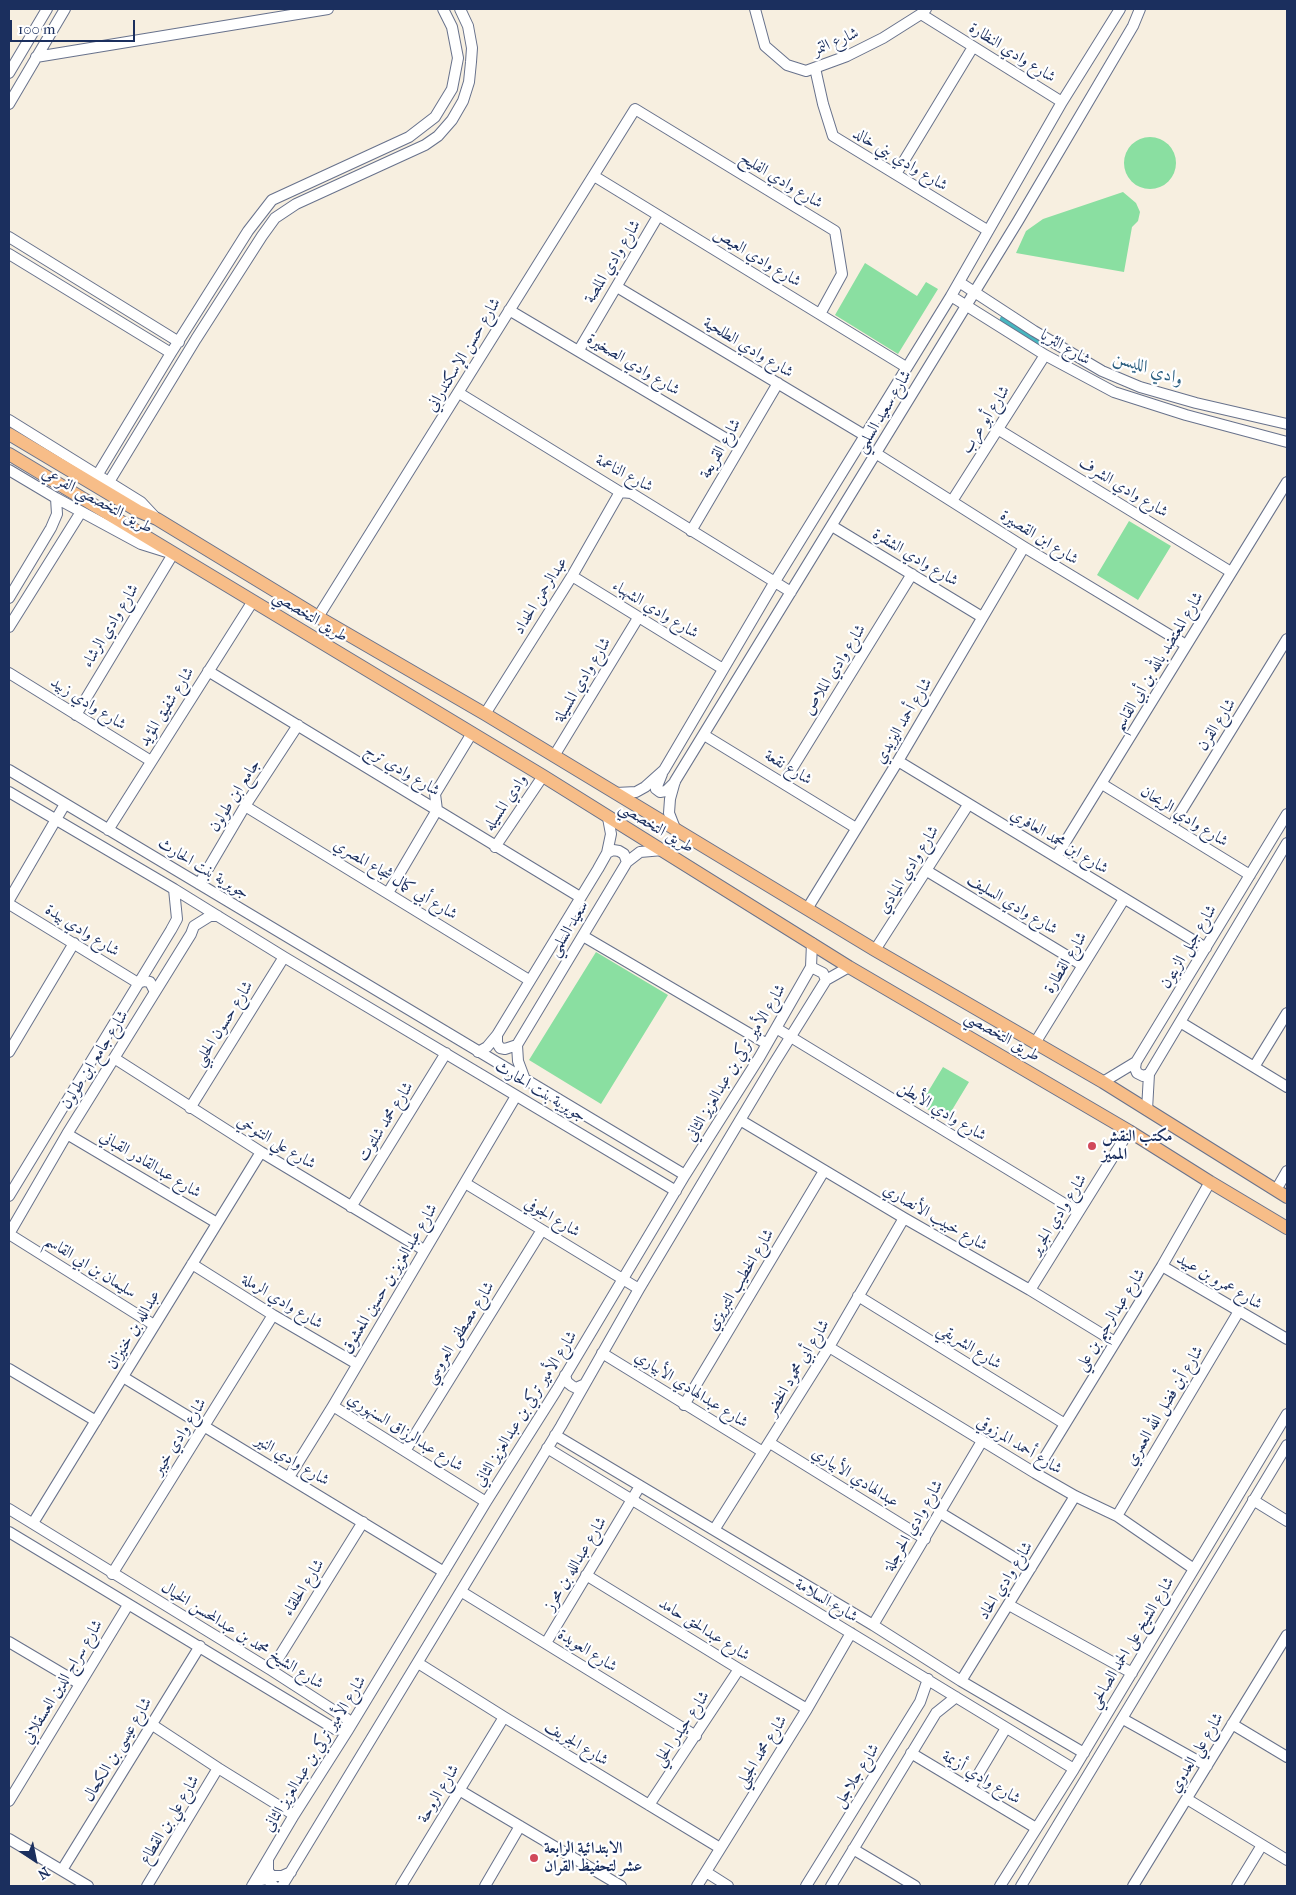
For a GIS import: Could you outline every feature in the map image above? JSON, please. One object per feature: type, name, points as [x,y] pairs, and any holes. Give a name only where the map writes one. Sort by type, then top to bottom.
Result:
[{"type":"main road","name":"طريق التخصصي","points":[[9,434],[138,511],[158,519],[318,617],[485,714],[677,832],[875,950],[1103,1082],[1287,1197]]},
{"type":"main road","name":"طريق التخصصي","points":[[9,454],[543,776],[849,967],[1129,1130],[1287,1228]]},
{"type":"street","points":[[9,73],[46,9]]},
{"type":"street","points":[[9,104],[65,9]]},
{"type":"street","points":[[36,57],[328,9]]},
{"type":"street","points":[[98,474],[248,231],[272,200],[408,137],[435,117],[452,89],[458,58],[452,27],[443,9]]},
{"type":"street","points":[[109,482],[207,322],[275,218],[296,204],[424,146],[438,136],[452,120],[463,101],[469,82],[472,48],[468,26],[460,9]]},
{"type":"street","name":"شارع التمر","points":[[755,9],[765,46],[787,65],[806,70],[847,56],[884,38],[923,11]]},
{"type":"street","name":"شارع سعيد السلمي","points":[[614,793],[636,792],[645,787],[664,770],[774,583],[951,296],[987,230],[1062,102],[1120,9]]},
{"type":"street","name":"شارع سعيد السلمي","points":[[677,832],[669,813],[670,799],[676,781],[877,454],[1069,136],[1133,26],[1140,9]]},
{"type":"street","name":"شارع وادي النظارة","points":[[923,11],[973,47],[1062,102]]},
{"type":"street","points":[[896,174],[973,47]]},
{"type":"street","points":[[456,51],[472,48]]},
{"type":"street","name":"شارع وادي بني خالد","points":[[815,68],[833,136],[987,230]]},
{"type":"street","name":"شارع حسن الإسكندراني","points":[[318,617],[635,109]]},
{"type":"street","name":"شارع وادي الفليح","points":[[635,109],[835,231],[842,274],[820,314]]},
{"type":"street","name":"شارع وادي العيص","points":[[594,176],[906,367]]},
{"type":"street","name":"شارع وادي الملصة","points":[[579,350],[658,216]]},
{"type":"street","points":[[9,237],[179,342]]},
{"type":"street","points":[[9,254],[171,353]]},
{"type":"street","name":"شارع الثريا","points":[[959,282],[1102,371],[1140,387],[1196,403],[1287,424]]},
{"type":"street","name":"شارع وادي الطلحية","points":[[617,287],[864,435]]},
{"type":"street","name":"شارع الثريا","points":[[951,296],[1045,355],[1114,392],[1186,416],[1287,442]]},
{"type":"street","name":"شارع وادي الصخيرة","points":[[509,310],[740,447]]},
{"type":"street","points":[[196,314],[207,322]]},
{"type":"street","name":"شارع أبو عرب","points":[[952,501],[1045,355]]},
{"type":"street","name":"شارع القريعة","points":[[691,531],[778,383]]},
{"type":"street","name":"شارع الناعمة","points":[[459,393],[620,492],[631,493],[791,592]]},
{"type":"street","name":"طريق التخصصي الفرعي","points":[[9,420],[141,502],[158,519]]},
{"type":"street","points":[[130,421],[142,428]]},
{"type":"street","name":"شارع وادي الشرف","points":[[998,430],[1231,572]]},
{"type":"street","name":"شارع ابن القصيرة","points":[[877,454],[1024,547],[1186,645]]},
{"type":"street","name":"طريق التخصصي الفرعي","points":[[9,470],[141,544],[173,554]]},
{"type":"street","name":"شارع المعتضد بالله بن أبي القاسم","points":[[1056,857],[1287,482]]},
{"type":"street","name":"عبدالرحمن الحداد","points":[[485,714],[572,576],[620,492]]},
{"type":"street","points":[[9,598],[51,528],[57,514],[56,498]]},
{"type":"street","points":[[9,627],[82,512]]},
{"type":"street","points":[[51,528],[57,522],[62,522],[67,528],[67,535]]},
{"type":"street","name":"شارع وادي الشقرة","points":[[832,526],[982,617]]},
{"type":"street","name":"شارع أحمد اليزيدي","points":[[807,909],[898,761],[1024,547]]},
{"type":"street","name":"شارع وادي الرشاء","points":[[76,715],[173,554]]},
{"type":"street","name":"شارع وادي الملاص","points":[[783,783],[912,574]]},
{"type":"street","points":[[9,576],[18,582]]},
{"type":"street","name":"شارع وادي الشهباء","points":[[572,576],[723,669]]},
{"type":"street","name":"شارع شفيق المؤيد","points":[[108,830],[253,601]]},
{"type":"street","name":"شارع وادي المسيلة","points":[[554,756],[638,618]]},
{"type":"street","name":"شارع القرن","points":[[1172,826],[1287,639]]},
{"type":"street","name":"شارع وادي ترج","points":[[208,671],[580,898]]},
{"type":"street","name":"شارع وادي زبيد","points":[[9,673],[151,761]]},
{"type":"street","name":"جامع ابن طولون","points":[[199,884],[245,806],[298,725]]},
{"type":"street","points":[[388,893],[437,810],[435,794],[472,734]]},
{"type":"street","name":"شارع نقعة","points":[[704,735],[856,828]]},
{"type":"street","points":[[683,737],[698,746]]},
{"type":"street","name":"شارع ابن محمد العافري","points":[[898,761],[1206,948]]},
{"type":"street","name":"جويرية بنت الحارث","points":[[9,770],[685,1175]]},
{"type":"street","points":[[664,770],[656,789],[660,792],[666,791],[676,781]]},
{"type":"street","name":"وادي المسيله","points":[[495,847],[543,776]]},
{"type":"street","name":"شارع وادي الريحان","points":[[1102,784],[1250,875]]},
{"type":"street","name":"جويرية بنت الحارث","points":[[9,792],[676,1191]]},
{"type":"street","points":[[9,902],[65,804]]},
{"type":"street","name":"شارع وادي الميادي","points":[[875,950],[968,805]]},
{"type":"street","name":"شارع أبي كمال شجاع المصري","points":[[245,806],[529,980]]},
{"type":"street","name":"شارع جبل الزيتون","points":[[1103,1082],[1136,1062],[1287,814]]},
{"type":"street","name":"سعيد السلمي","points":[[478,1052],[487,1047],[497,1035],[607,853],[611,834],[608,818]]},
{"type":"street","name":"شارع جبل الزيتون","points":[[1147,1110],[1149,1074],[1287,843]]},
{"type":"street","points":[[607,853],[613,850],[619,851],[624,854],[627,862],[640,852],[663,850]]},
{"type":"street","name":"سعيد السلمي","points":[[516,1045],[627,862]]},
{"type":"street","name":"شارع وادي السليف","points":[[927,871],[1082,965]]},
{"type":"street","name":"شارع جامع ابن طولون","points":[[9,1196],[138,983],[149,968],[177,918],[174,889]]},
{"type":"street","name":"شارع القطارة","points":[[1036,1044],[1082,965],[1124,899]]},
{"type":"street","name":"شارع وادي بيدة","points":[[9,902],[138,983],[150,982],[155,992]]},
{"type":"street","name":"شارع جامع ابن طولون","points":[[9,1234],[67,1134],[191,934],[194,926],[210,916],[218,916]]},
{"type":"street","points":[[583,936],[767,1044]]},
{"type":"street","points":[[9,1052],[74,943]]},
{"type":"street","points":[[812,943],[812,967],[823,973],[826,980]]},
{"type":"street","name":"شارع حسون الحلبي","points":[[190,1108],[284,956]]},
{"type":"street","name":"شارع الأمير تركي بن عبدالعزيز الثاني","points":[[252,1886],[486,1502],[566,1375],[685,1175],[759,1058],[812,967]]},
{"type":"street","name":"شارع الأمير تركي بن عبدالعزيز الثاني","points":[[282,1886],[462,1592],[761,1085],[826,980],[849,967]]},
{"type":"street","points":[[149,968],[154,977],[164,977]]},
{"type":"street","points":[[372,1009],[380,1009],[383,1005],[382,994]]},
{"type":"street","points":[[389,1019],[386,1012],[388,1008],[399,1004]]},
{"type":"street","points":[[1254,1067],[1287,1013]]},
{"type":"street","points":[[1180,1022],[1287,1088]]},
{"type":"street","name":"شارع وادي الأبطن","points":[[776,1028],[1078,1212]]},
{"type":"street","points":[[497,1035],[497,1043],[500,1048],[505,1049],[516,1045],[518,1061],[524,1077]]},
{"type":"street","name":"شارع محمد شلتوت","points":[[351,1206],[446,1053]]},
{"type":"street","name":"شارع علي التنوخي","points":[[114,1058],[261,1152],[424,1250]]},
{"type":"street","points":[[759,1058],[762,1069],[765,1070],[774,1065]]},
{"type":"street","points":[[1136,1062],[1135,1068],[1137,1073],[1143,1076],[1149,1074]]},
{"type":"street","points":[[747,1077],[759,1072],[763,1077],[761,1085]]},
{"type":"street","name":"شارع عبدالعزيز بن حسين المعشوق","points":[[289,1477],[516,1096]]},
{"type":"street","name":"شارع خبيب الأنصاري","points":[[740,1120],[1116,1342]]},
{"type":"street","name":"شارع وادي الجرير","points":[[1030,1290],[1129,1130]]},
{"type":"street","name":"شارع عبدالقادر القباني","points":[[67,1134],[217,1223]]},
{"type":"street","name":"عبدالله بن خنيزان","points":[[32,1523],[261,1152]]},
{"type":"street","points":[[662,1182],[671,1176],[669,1165]]},
{"type":"street","name":"شارع الخطيب التبريزي","points":[[684,1405],[824,1170]]},
{"type":"street","points":[[1276,1190],[1287,1171]]},
{"type":"street","name":"شارع عبدالرحيم بن علي","points":[[1035,1473],[1162,1266],[1210,1182]]},
{"type":"street","name":"شارع الجوفي","points":[[465,1184],[639,1289]]},
{"type":"street","name":"شارع أبي محمود الخضر","points":[[714,1530],[829,1347],[904,1218]]},
{"type":"street","name":"شارع مصطفى العروسي","points":[[405,1451],[542,1230]]},
{"type":"street","name":"سليمان بن ابي القاسم","points":[[9,1234],[154,1325]]},
{"type":"street","name":"شارع وادي الرملة","points":[[192,1264],[273,1315],[357,1364]]},
{"type":"street","name":"شارع عمرو بن عبيد","points":[[1162,1266],[1287,1339]]},
{"type":"street","name":"شارع الشريقي","points":[[858,1296],[1065,1424]]},
{"type":"street","name":"شارع أبن فضل الله العمري","points":[[1117,1516],[1238,1311]]},
{"type":"street","name":"شارع وادي خيبر","points":[[112,1574],[273,1315]]},
{"type":"street","name":"شارع أحمد المرزوقي","points":[[829,1347],[982,1442],[1075,1496],[1117,1516],[1194,1568]]},
{"type":"street","name":"شارع عبدالهادي الأبياري","points":[[602,1353],[763,1452]]},
{"type":"street","points":[[9,1369],[96,1421]]},
{"type":"street","points":[[566,1375],[567,1382],[576,1388],[585,1384]]},
{"type":"street","name":"شارع وادي النير","points":[[123,1377],[444,1572]]},
{"type":"street","name":"شارع عبدالرزاق السنهوري","points":[[333,1406],[486,1502]]},
{"type":"street","name":"شارع الشيخ على الحمد الصالحي","points":[[1000,1886],[1084,1753],[1287,1414]]},
{"type":"street","points":[[555,1435],[873,1626],[960,1681],[1084,1753]]},
{"type":"street","name":"شارع وادي الحرجلة","points":[[873,1626],[982,1442]]},
{"type":"street","points":[[562,1458],[559,1447],[568,1443]]},
{"type":"street","name":"عبدالهادي الأبياري","points":[[770,1443],[925,1539]]},
{"type":"street","name":"شارع الشيخ على الحمد الصالحي","points":[[1021,1885],[1287,1445]]},
{"type":"street","name":"شارع السلامة","points":[[547,1448],[1074,1769]]},
{"type":"street","name":"شارع عبدالله بن محرز","points":[[546,1644],[640,1486]]},
{"type":"street","name":"شارع وادي الحاد","points":[[960,1681],[1075,1496]]},
{"type":"street","points":[[1253,1500],[1287,1521]]},
{"type":"street","name":"شارع الشيخ محمد بن عبدالمحسن الخيال","points":[[9,1510],[271,1670],[347,1719],[348,1726],[342,1730],[335,1729],[9,1532]]},
{"type":"street","points":[[939,1512],[1031,1568]]},
{"type":"street","name":"شارع الحلقاء","points":[[271,1670],[363,1522]]},
{"type":"street","name":"شارع عبدالحق حامد","points":[[586,1575],[739,1670],[807,1709]]},
{"type":"street","name":"شارع العويدة","points":[[462,1592],[696,1736]]},
{"type":"street","name":"شارع سراج الدين العسقلاني","points":[[9,1801],[128,1605]]},
{"type":"street","points":[[1009,1605],[1132,1673]]},
{"type":"street","name":"شارع محمد الجيلي","points":[[697,1886],[807,1709],[851,1634]]},
{"type":"street","name":"شارع علي العدوي","points":[[1133,1886],[1287,1635]]},
{"type":"street","points":[[9,1642],[80,1684]]},
{"type":"street","name":"شارع عيسى بن الكحال","points":[[62,1870],[200,1646]]},
{"type":"street","name":"شارع الجريف","points":[[418,1663],[720,1848]]},
{"type":"street","name":"شارع حيدر الحلي","points":[[649,1805],[739,1670]]},
{"type":"street","name":"شارع جلاجل","points":[[806,1886],[913,1714],[920,1702],[928,1679]]},
{"type":"street","name":"شارع جلاجل","points":[[831,1886],[936,1713],[956,1697]]},
{"type":"street","points":[[913,1714],[924,1714],[929,1725]]},
{"type":"street","name":"شارع الروحة","points":[[401,1886],[504,1717]]},
{"type":"street","points":[[1123,1719],[1207,1766]]},
{"type":"street","points":[[151,1724],[294,1815]]},
{"type":"street","points":[[1232,1724],[1287,1757]]},
{"type":"street","points":[[970,1788],[1006,1728]]},
{"type":"street","points":[[1040,1748],[1052,1745],[1052,1734]]},
{"type":"street","name":"شارع وادي أزيمة","points":[[911,1753],[1036,1828]]},
{"type":"street","name":"شارع علي بن القطاع","points":[[147,1886],[218,1768]]},
{"type":"street","points":[[459,1790],[621,1886]]},
{"type":"street","points":[[1188,1799],[1287,1860]]},
{"type":"street","points":[[485,1886],[520,1826]]},
{"type":"street","points":[[9,1839],[88,1886]]},
{"type":"street","points":[[1237,1886],[1262,1845]]},
{"type":"street","points":[[853,1849],[915,1886]]},
{"type":"street","points":[[268,1860],[268,1871],[272,1876],[282,1876],[291,1872]]},
{"type":"street","points":[[706,1872],[728,1886]]},
{"type":"street","points":[[1006,1875],[1021,1885]]},
{"type":"street","points":[[252,1886],[261,1880],[268,1879],[282,1886]]},
{"type":"green space","points":[[1150,137],[1160,139],[1168,145],[1174,153],[1176,163],[1174,173],[1168,181],[1160,187],[1150,189],[1140,187],[1132,181],[1126,173],[1124,163],[1126,153],[1132,145],[1140,139]]},
{"type":"green space","points":[[1123,192],[1136,203],[1140,212],[1138,221],[1132,227],[1124,272],[1016,253],[1026,231],[1043,219]]},
{"type":"green space","points":[[865,263],[917,296],[926,282],[938,289],[898,354],[835,315]]},
{"type":"green space","points":[[1129,521],[1171,546],[1138,600],[1097,575]]},
{"type":"green space","points":[[596,952],[668,995],[601,1104],[529,1060]]},
{"type":"green space","points":[[943,1067],[969,1082],[946,1120],[920,1105]]},
{"type":"waterway","name":"وادي الليسن","points":[[1007,321],[1037,337]]},
{"type":"place","name":"مكتب النقش المميز","points":[[1092,1146]]},
{"type":"place","name":"الابتدائية الرابعة عشر لتحفيظ القران","points":[[534,1858]]}]
